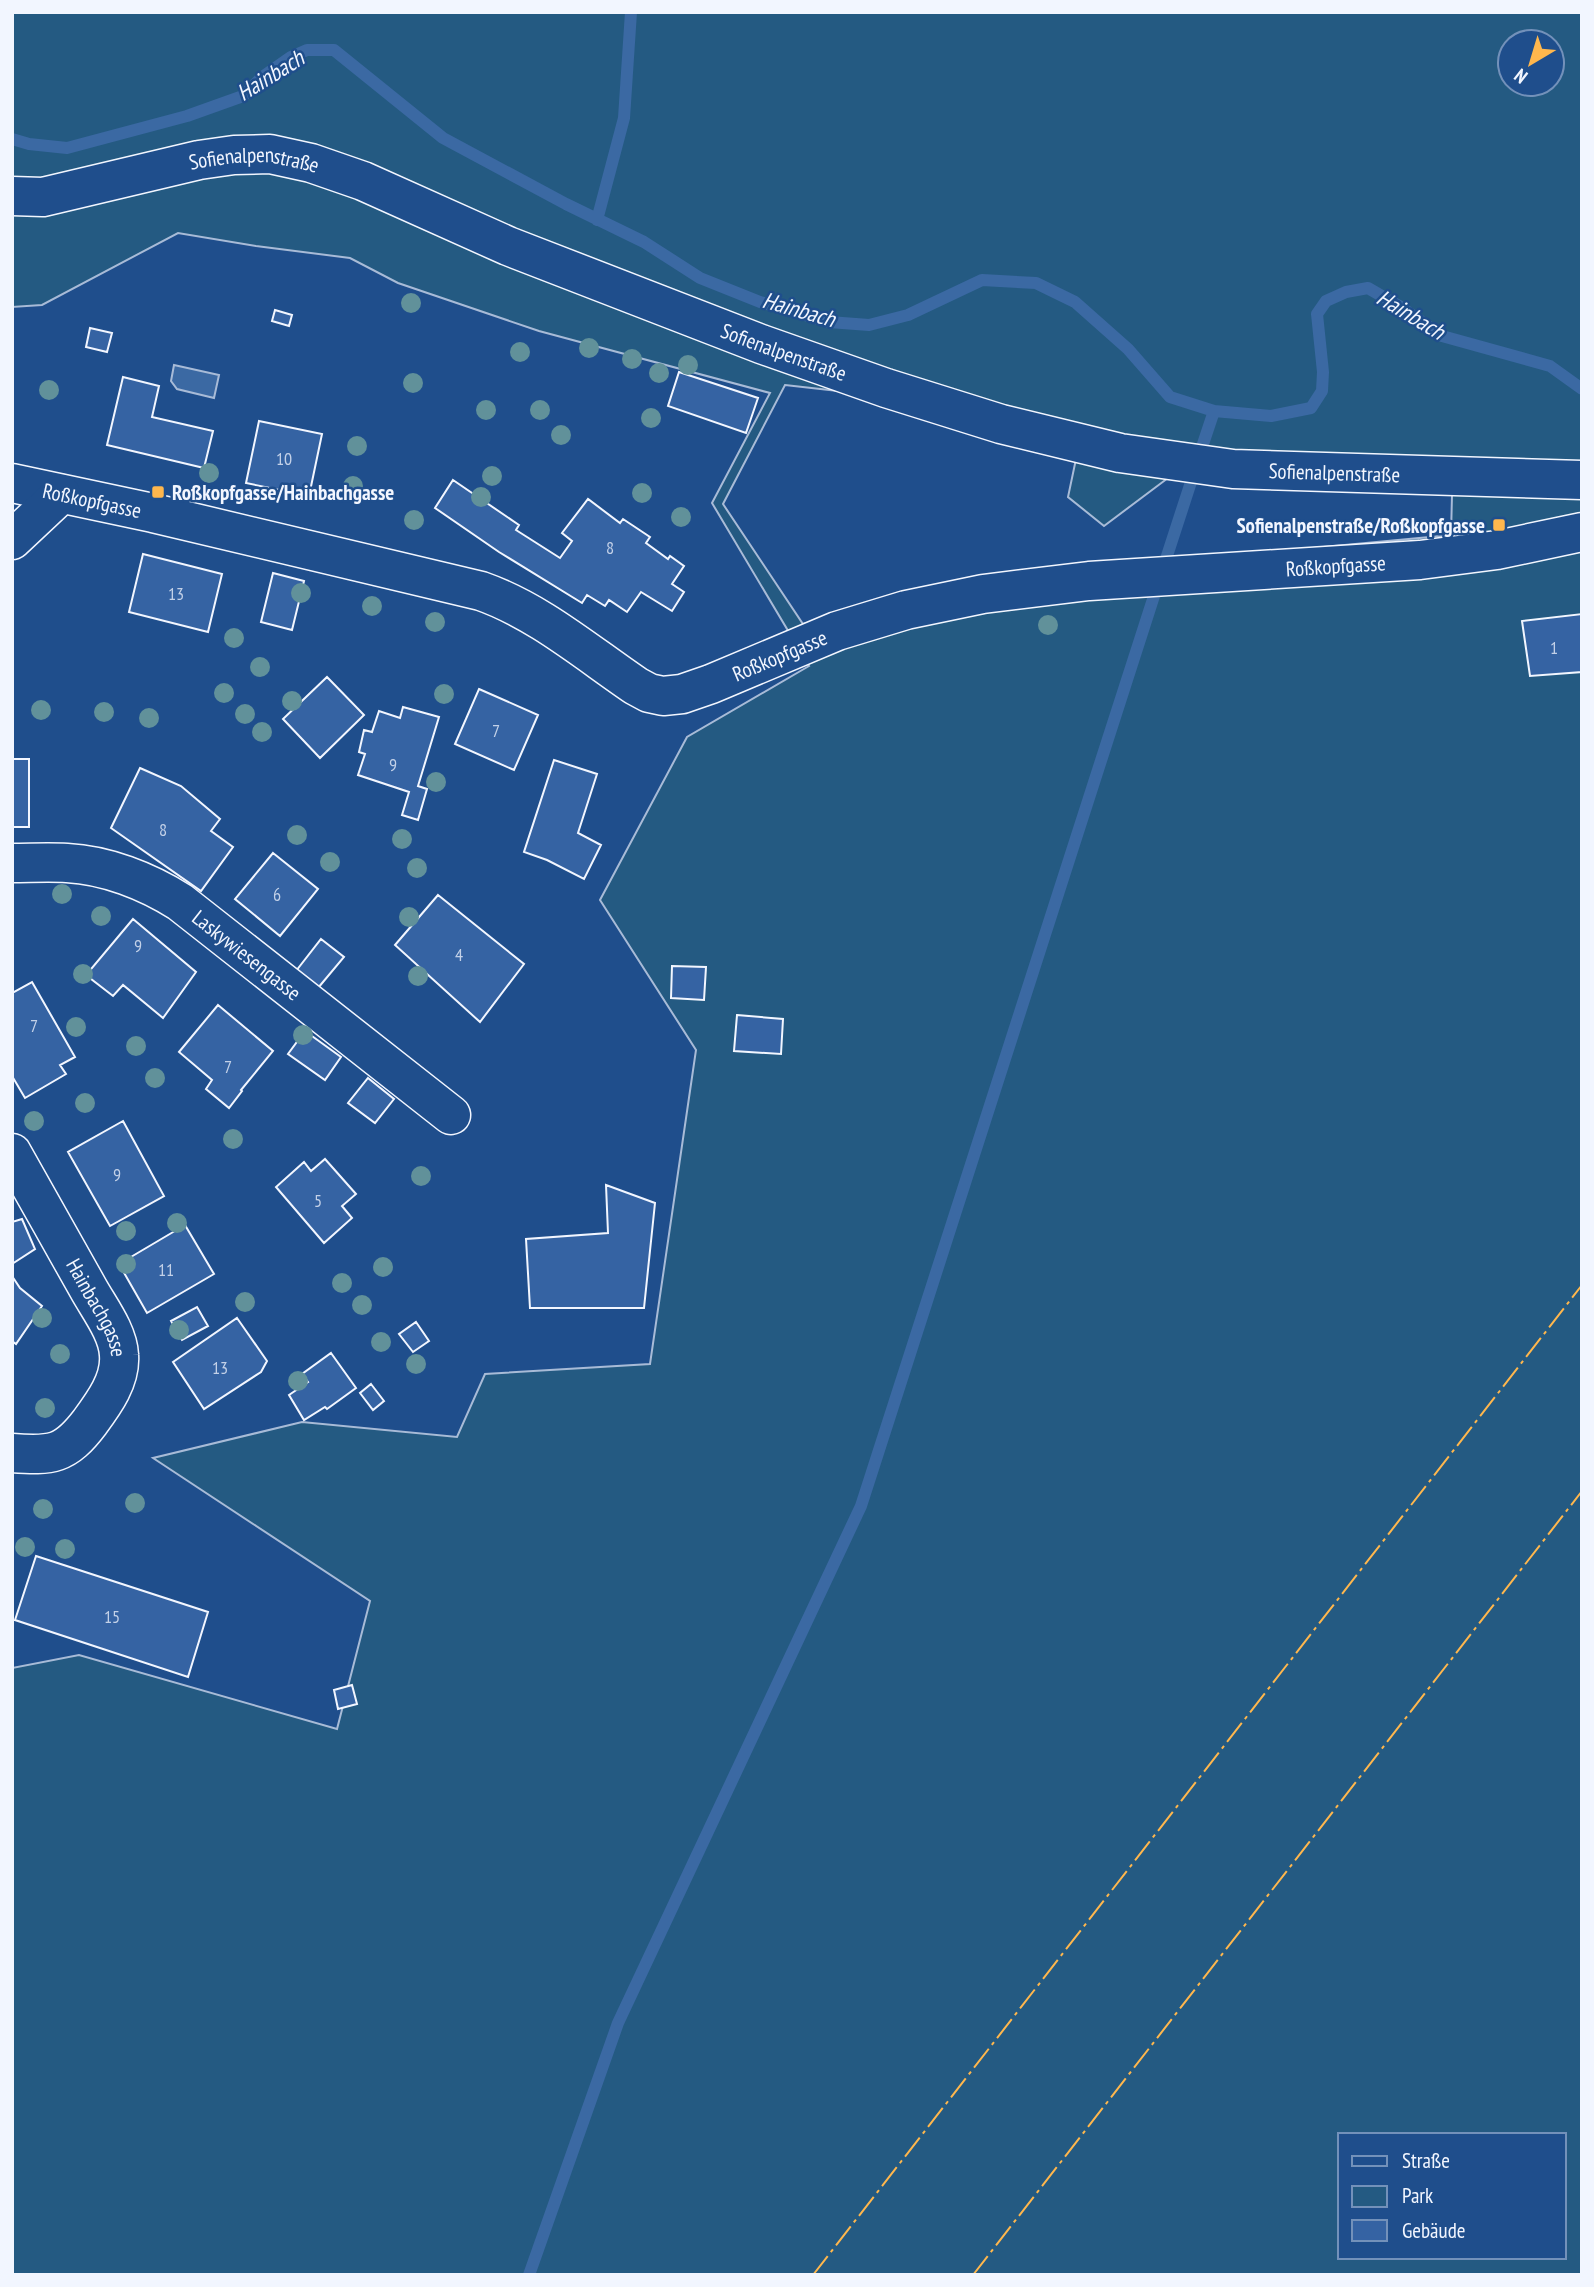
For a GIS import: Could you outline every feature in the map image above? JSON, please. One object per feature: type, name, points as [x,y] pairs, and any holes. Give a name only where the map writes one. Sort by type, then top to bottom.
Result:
[{"type":"street","name":"Sofienalpenstraße","points":[[12,196],[43,197],[199,160],[270,154],[311,163],[363,181],[508,246],[761,344],[886,388],[1001,424],[1120,453],[1233,469],[1582,480]]},
{"type":"street","name":"Roßkopfgasse","points":[[12,483],[153,513],[481,591],[528,613],[635,685],[649,693],[663,696],[681,694],[711,684],[837,631],[906,610],[983,594],[1089,581],[1420,560],[1497,550],[1582,532]]},
{"type":"street","points":[[12,540],[61,495]]},
{"type":"street","name":"Laskywiesengasse","points":[[12,863],[85,865],[160,889],[451,1115]]},
{"type":"street","name":"Hainbachgasse","points":[[12,1153],[105,1319],[119,1353],[118,1375],[97,1413],[73,1443],[46,1455],[12,1453]]},
{"type":"green space","points":[[12,12],[1582,12],[1582,2275],[12,2275],[12,1668],[79,1655],[337,1729],[370,1601],[153,1458],[302,1422],[457,1437],[485,1374],[650,1364],[696,1050],[600,900],[687,737],[809,666],[712,503],[770,393],[539,331],[398,283],[350,258],[178,233],[42,305],[12,307]],"holes":[[[785,385],[838,391],[1076,459],[1068,497],[1104,526],[1168,478],[1452,495],[1451,535],[1249,554],[922,593],[803,624],[723,504]]]},
{"type":"shaded area","points":[[174,365],[219,375],[214,398],[177,389],[171,381]]},
{"type":"building","points":[[275,310],[292,315],[289,326],[272,321]]},
{"type":"building","points":[[90,328],[112,333],[107,352],[86,347]]},
{"type":"building","points":[[679,372],[758,398],[746,433],[668,406]]},
{"type":"building","points":[[123,377],[159,386],[152,417],[213,431],[204,468],[107,445]]},
{"type":"building","points":[[259,421],[322,434],[309,496],[246,483]]},
{"type":"building","points":[[453,480],[519,525],[516,530],[560,558],[572,541],[562,533],[588,499],[620,523],[623,519],[650,537],[646,543],[668,559],[670,556],[684,566],[672,584],[684,592],[672,611],[641,592],[627,612],[609,600],[605,606],[587,595],[582,603],[499,552],[435,508]]},
{"type":"building","points":[[143,554],[222,574],[208,632],[129,612]]},
{"type":"building","points":[[273,573],[304,581],[292,630],[261,622]]},
{"type":"building","points":[[1582,614],[1582,672],[1530,676],[1522,621]]},
{"type":"building","points":[[327,677],[364,715],[320,758],[283,719]]},
{"type":"building","points":[[479,689],[538,715],[514,770],[455,744]]},
{"type":"building","points":[[403,707],[439,717],[418,786],[427,789],[418,820],[402,815],[409,792],[358,775],[365,754],[359,752],[364,730],[372,732],[379,711],[400,718]]},
{"type":"building","points":[[12,759],[29,759],[29,827],[12,827]]},
{"type":"building","points":[[554,760],[597,774],[578,833],[601,845],[584,879],[547,860],[524,852]]},
{"type":"building","points":[[140,768],[181,786],[220,819],[211,831],[233,847],[201,891],[111,828]]},
{"type":"building","points":[[273,853],[318,889],[280,936],[235,899]]},
{"type":"building","points":[[438,895],[524,964],[480,1022],[395,945]]},
{"type":"building","points":[[133,919],[196,972],[163,1018],[123,985],[113,996],[86,975]]},
{"type":"building","points":[[321,939],[344,957],[318,988],[296,971]]},
{"type":"building","points":[[672,966],[706,967],[704,1000],[671,998]]},
{"type":"building","points":[[32,982],[75,1057],[60,1065],[66,1074],[25,1098],[12,1076],[12,993]]},
{"type":"building","points":[[218,1005],[273,1051],[229,1108],[206,1089],[212,1080],[179,1052]]},
{"type":"building","points":[[737,1015],[783,1019],[781,1054],[734,1051]]},
{"type":"building","points":[[305,1031],[341,1057],[325,1080],[288,1054]]},
{"type":"building","points":[[368,1078],[394,1099],[375,1123],[348,1103]]},
{"type":"building","points":[[123,1121],[164,1196],[110,1226],[68,1152]]},
{"type":"building","points":[[325,1159],[356,1194],[342,1206],[352,1218],[324,1243],[276,1187],[304,1162],[311,1171]]},
{"type":"building","points":[[606,1185],[655,1203],[644,1308],[530,1308],[526,1239],[608,1233]]},
{"type":"building","points":[[22,1219],[35,1249],[12,1264],[12,1222]]},
{"type":"building","points":[[185,1225],[214,1274],[147,1313],[119,1264]]},
{"type":"building","points":[[12,1276],[20,1288],[42,1306],[16,1344],[12,1341]]},
{"type":"building","points":[[197,1307],[208,1326],[182,1340],[171,1321]]},
{"type":"building","points":[[237,1318],[267,1361],[261,1372],[204,1409],[173,1362]]},
{"type":"building","points":[[416,1322],[429,1341],[413,1352],[399,1334]]},
{"type":"building","points":[[331,1353],[356,1388],[327,1409],[325,1407],[304,1420],[289,1395],[308,1382],[302,1374]]},
{"type":"building","points":[[371,1384],[384,1401],[373,1410],[360,1393]]},
{"type":"building","points":[[36,1556],[208,1612],[188,1677],[15,1620]]},
{"type":"building","points":[[352,1685],[357,1704],[338,1709],[334,1690]]},
{"type":"waterway","points":[[597,220],[624,118],[631,12]]},
{"type":"waterway","name":"Hainbach","points":[[12,139],[29,144],[67,148],[187,116],[243,96],[261,78],[291,57],[307,50],[334,50],[443,138],[644,242],[700,278],[760,302],[829,322],[869,325],[908,315],[982,280],[1036,283],[1075,302],[1128,349],[1170,397],[1214,411],[1271,416],[1311,408],[1322,391],[1323,372],[1317,314],[1326,301],[1346,292],[1368,288],[1442,336],[1550,366],[1582,389]]},
{"type":"waterway","points":[[1202,447],[1214,411]]},
{"type":"waterway","points":[[1165,562],[1191,482]]},
{"type":"waterway","points":[[529,2275],[618,2023],[861,1506],[1154,596]]},
{"type":"power","points":[[813,2275],[1582,1285]]},
{"type":"power","points":[[973,2275],[1582,1491]]},
{"type":"place","name":"Roßkopfgasse/Hainbachgasse","points":[[158,492]]},
{"type":"place","name":"Sofienalpenstraße/Roßkopfgasse","points":[[1499,525]]}]
